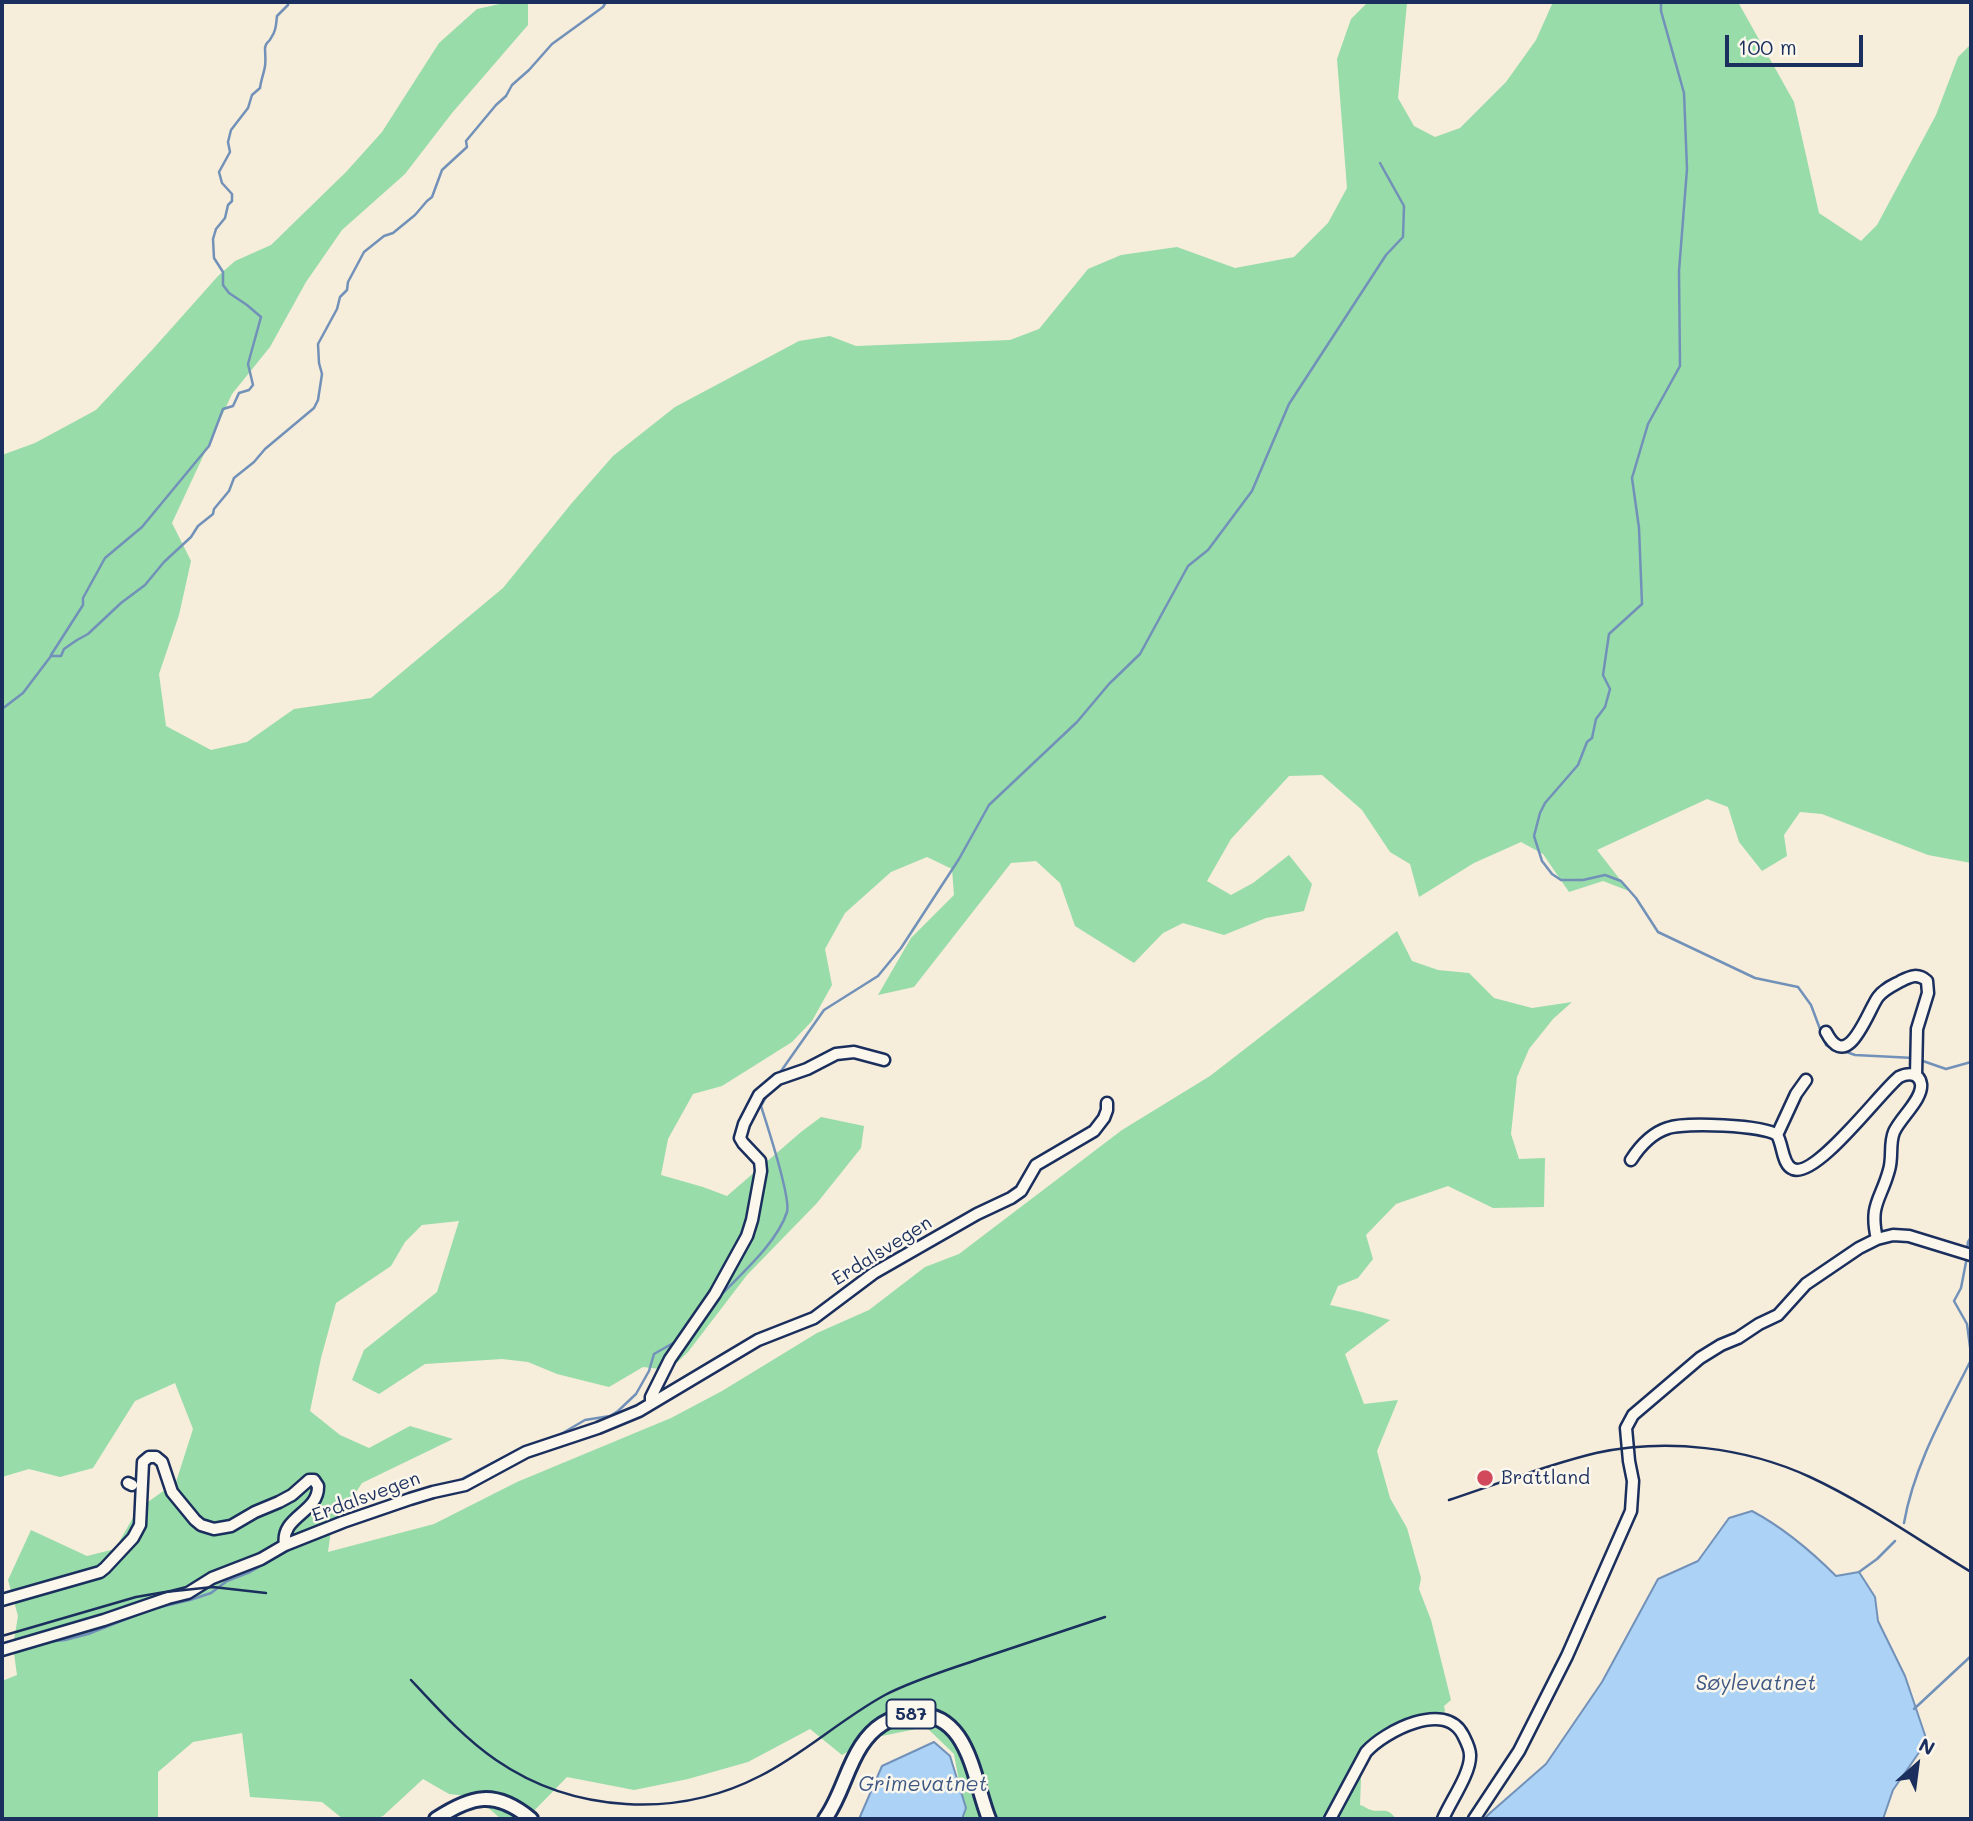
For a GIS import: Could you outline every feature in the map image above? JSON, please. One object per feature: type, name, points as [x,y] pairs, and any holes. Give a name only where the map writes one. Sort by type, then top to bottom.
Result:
[{"type":"main road","name":"587","points":[[825,1819],[866,1738],[883,1723],[914,1714],[934,1717],[958,1734],[967,1751],[989,1819]]},
{"type":"main road","points":[[436,1819],[466,1802],[484,1799],[512,1806],[531,1819]]},
{"type":"street","points":[[1826,1032],[1838,1045],[1851,1043],[1862,1031],[1869,1012],[1883,991],[1918,975],[1927,981],[1929,987],[1917,1029],[1916,1076]]},
{"type":"street","points":[[651,1404],[650,1400],[670,1359],[715,1294],[747,1236],[761,1171],[760,1161],[743,1143],[741,1133],[759,1095],[772,1082],[807,1069],[836,1054],[855,1052],[884,1060]]},
{"type":"street","points":[[1631,1160],[1640,1146],[1665,1129],[1697,1124],[1772,1132],[1779,1139],[1785,1161],[1790,1168],[1800,1170],[1806,1168],[1853,1128],[1893,1082],[1904,1075],[1916,1076],[1920,1079],[1918,1097],[1899,1122],[1893,1136],[1889,1171],[1875,1207],[1877,1239]]},
{"type":"street","points":[[1777,1135],[1796,1094],[1806,1080]]},
{"type":"street","name":"Erdalsvegen","points":[[2,1650],[188,1593],[212,1578],[261,1559],[285,1545],[410,1499],[465,1485],[526,1452],[598,1428],[651,1404],[758,1340],[814,1318],[874,1273],[976,1214],[1011,1198],[1021,1191],[1036,1166],[1094,1131],[1104,1118],[1107,1103]]},
{"type":"street","points":[[1474,1819],[1519,1751],[1567,1656],[1631,1511],[1633,1481],[1626,1428],[1633,1415],[1700,1358],[1778,1315],[1806,1284],[1847,1255],[1877,1239],[1893,1235],[1909,1236],[1969,1255]]},
{"type":"street","name":"Erdalsvegen","points":[[2,1600],[100,1572],[105,1568],[133,1538],[140,1525],[143,1462],[149,1457],[156,1457],[162,1462],[169,1488],[195,1520],[214,1529],[237,1523],[292,1494],[309,1480],[314,1480],[318,1486],[317,1498],[289,1524],[284,1539],[285,1545]]},
{"type":"street","points":[[1330,1819],[1373,1744],[1398,1729],[1437,1718],[1447,1719],[1459,1728],[1471,1758],[1443,1819]]},
{"type":"green space","points":[[509,2],[528,2],[528,25],[452,113],[405,174],[342,230],[306,282],[270,347],[232,394],[172,523],[191,561],[179,615],[159,674],[166,726],[211,750],[247,742],[294,709],[371,698],[503,588],[613,456],[675,407],[799,341],[830,336],[856,346],[1010,340],[1039,329],[1088,269],[1121,255],[1177,247],[1235,268],[1294,257],[1328,223],[1347,188],[1337,59],[1351,19],[1368,2],[1407,3],[1398,98],[1414,126],[1435,137],[1460,128],[1506,82],[1536,40],[1553,2],[1738,2],[1794,102],[1819,213],[1861,241],[1877,225],[1936,115],[1958,57],[1971,44],[1971,863],[1928,855],[1822,814],[1800,812],[1784,835],[1787,856],[1762,871],[1739,842],[1728,807],[1707,799],[1597,850],[1629,891],[1603,881],[1569,892],[1543,854],[1521,842],[1474,863],[1419,897],[1410,864],[1390,852],[1362,810],[1322,775],[1289,776],[1231,839],[1207,881],[1231,895],[1253,883],[1289,855],[1312,884],[1304,911],[1266,918],[1224,935],[1183,923],[1163,933],[1134,963],[1075,926],[1060,883],[1036,861],[1011,863],[914,987],[878,995],[911,938],[954,895],[952,869],[927,857],[891,872],[845,913],[825,949],[832,985],[812,1021],[792,1042],[722,1086],[693,1094],[668,1139],[661,1175],[727,1196],[821,1117],[864,1126],[861,1148],[817,1203],[747,1275],[688,1352],[669,1370],[643,1367],[609,1387],[557,1374],[528,1362],[502,1359],[425,1364],[379,1394],[352,1380],[364,1350],[437,1292],[459,1221],[422,1225],[405,1242],[391,1266],[336,1303],[310,1411],[340,1435],[369,1448],[410,1426],[453,1439],[362,1483],[331,1530],[328,1552],[434,1524],[517,1482],[671,1418],[722,1391],[817,1333],[869,1310],[925,1267],[959,1254],[1122,1130],[1210,1076],[1397,931],[1412,961],[1438,970],[1469,973],[1494,998],[1532,1008],[1572,1002],[1553,1019],[1529,1049],[1517,1077],[1511,1134],[1519,1159],[1545,1158],[1544,1207],[1493,1208],[1448,1186],[1396,1204],[1366,1235],[1373,1259],[1358,1278],[1338,1286],[1330,1305],[1390,1320],[1345,1354],[1364,1404],[1398,1400],[1377,1451],[1390,1498],[1407,1528],[1421,1578],[1419,1589],[1431,1620],[1451,1700],[1444,1706],[1445,1711],[1441,1715],[1408,1720],[1359,1760],[1360,1805],[1371,1810],[1387,1811],[1396,1819],[962,1819],[966,1808],[954,1754],[926,1727],[872,1738],[842,1755],[810,1729],[748,1762],[688,1779],[634,1790],[567,1777],[526,1819],[501,1819],[476,1797],[449,1794],[423,1779],[383,1816],[374,1819],[343,1819],[322,1802],[250,1797],[242,1733],[193,1742],[158,1772],[158,1819],[2,1819],[2,1681],[17,1675],[13,1646],[18,1616],[8,1580],[31,1530],[87,1556],[115,1549],[138,1509],[176,1482],[193,1429],[175,1383],[135,1401],[93,1468],[60,1477],[29,1469],[2,1477],[2,455],[35,443],[96,410],[218,276],[235,261],[271,245],[346,172],[382,132],[439,43],[477,9]]},
{"type":"water","name":"Søylevatnet","points":[[1752,1511],[1796,1540],[1836,1576],[1859,1572],[1875,1597],[1878,1621],[1905,1676],[1927,1741],[1893,1790],[1883,1819],[1484,1819],[1546,1764],[1602,1682],[1658,1579],[1698,1561],[1729,1518]]},
{"type":"water","name":"Grimevatnet","points":[[934,1742],[950,1756],[966,1808],[962,1819],[859,1819],[882,1766]]},
{"type":"waterway","points":[[51,655],[83,605],[83,598],[105,558],[142,527],[209,446],[223,409],[233,406],[239,393],[249,390],[253,385],[248,364],[261,317],[229,293],[223,285],[223,272],[214,258],[213,239],[216,229],[225,218],[228,205],[232,201],[232,194],[222,183],[219,172],[230,152],[228,142],[231,130],[248,108],[252,95],[260,88],[265,66],[265,46],[274,33],[277,16],[288,2]]},
{"type":"waterway","points":[[2,709],[23,693],[51,656],[61,656],[64,649],[88,634],[145,585],[164,562],[191,537],[198,526],[213,514],[229,491],[234,478],[314,408],[322,374],[318,344],[364,252],[415,215],[432,197],[442,170],[467,147],[466,141],[506,96],[512,85],[552,44],[603,7],[606,2]]},
{"type":"waterway","points":[[1661,2],[1661,11],[1684,93],[1687,169],[1679,271],[1680,366],[1648,424],[1632,478],[1639,528],[1642,604],[1609,634],[1603,675],[1610,689],[1605,707],[1596,719],[1592,738],[1587,742],[1578,765],[1545,803],[1534,836],[1542,861],[1552,874],[1561,880],[1583,880],[1605,875],[1621,881],[1636,898],[1658,932],[1755,978],[1798,987],[1811,1005],[1826,1045],[1831,1047]]},
{"type":"waterway","points":[[779,1074],[824,1010],[878,976],[901,948],[959,859],[989,805],[1077,722],[1109,684],[1140,654],[1188,566],[1208,550],[1252,491],[1289,404],[1386,255],[1403,237],[1404,206],[1380,163]]},
{"type":"waterway","points":[[1841,1050],[1855,1055],[1914,1058]]},
{"type":"waterway","points":[[1920,1060],[1946,1069],[1971,1062]]},
{"type":"waterway","points":[[719,1297],[767,1246],[787,1212],[782,1177],[761,1106],[769,1092]]},
{"type":"waterway","points":[[1967,1251],[1971,1237]]},
{"type":"waterway","points":[[1967,1257],[1961,1288],[1954,1301],[1967,1324],[1971,1354]]},
{"type":"waterway","points":[[454,1483],[515,1451],[561,1434],[585,1420],[610,1416],[618,1411],[636,1394],[649,1371],[654,1354],[675,1342],[682,1334]]},
{"type":"waterway","points":[[1904,1523],[1923,1460],[1971,1360]]},
{"type":"waterway","points":[[330,1532],[350,1525]]},
{"type":"waterway","points":[[1859,1572],[1895,1541]]},
{"type":"waterway","points":[[45,1642],[88,1634],[152,1609],[211,1593],[227,1581],[250,1572],[298,1545]]},
{"type":"waterway","points":[[1914,1709],[1971,1656]]},
{"type":"railway","points":[[1449,1500],[1596,1453],[1650,1446],[1705,1448],[1759,1458],[1810,1477],[1872,1510],[1971,1572]]},
{"type":"railway","points":[[2,1636],[136,1597],[165,1592],[213,1587],[266,1593]]},
{"type":"railway","points":[[411,1680],[473,1742],[526,1778],[591,1800],[660,1804],[695,1799],[728,1790],[760,1776],[869,1704],[908,1685],[1105,1617]]},
{"type":"place","name":"Brattland","points":[[1485,1478]]}]
